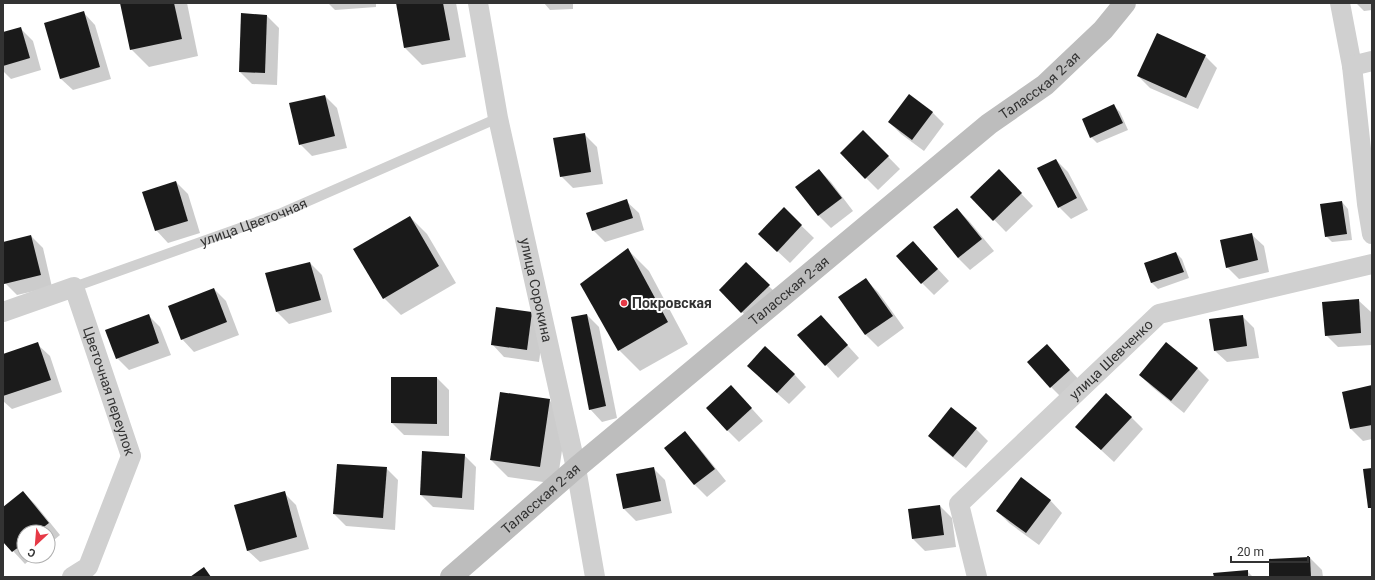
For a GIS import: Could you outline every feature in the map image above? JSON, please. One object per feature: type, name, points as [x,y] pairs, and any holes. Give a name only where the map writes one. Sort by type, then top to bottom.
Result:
[{"type":"street","name":"улица Сорокина","points":[[478,3],[498,118],[576,468],[595,577]]},
{"type":"street","name":"Таласская 2-ая","points":[[451,577],[576,468],[989,124],[1045,85],[1103,30],[1125,3]]},
{"type":"street","points":[[1340,3],[1352,66],[1367,204],[1372,234]]},
{"type":"street","points":[[1352,66],[1372,61]]},
{"type":"street","name":"улица Шевченко","points":[[977,577],[959,504],[1159,314],[1372,264]]},
{"type":"street","name":"улица Цветочная","points":[[3,312],[74,287]]},
{"type":"street","name":"Цветочная переулок","points":[[72,577],[88,566],[131,456],[74,287]]},
{"type":"lane","name":"улица Цветочная","points":[[74,287],[279,214],[498,118]]},
{"type":"building","points":[[120,3],[174,3],[182,39],[130,50]]},
{"type":"building","points":[[396,3],[443,3],[450,40],[404,48]]},
{"type":"building","points":[[84,11],[100,67],[60,79],[44,23]]},
{"type":"building","points":[[241,13],[267,15],[265,73],[239,72]]},
{"type":"building","points":[[21,27],[30,58],[3,66],[3,32]]},
{"type":"building","points":[[1157,33],[1206,55],[1186,98],[1137,76]]},
{"type":"building","points":[[909,94],[933,112],[912,140],[888,122]]},
{"type":"building","points":[[325,95],[335,136],[299,145],[289,103]]},
{"type":"building","points":[[1114,104],[1123,123],[1090,138],[1082,119]]},
{"type":"building","points":[[863,130],[889,156],[865,179],[840,153]]},
{"type":"building","points":[[585,133],[591,172],[560,177],[553,138]]},
{"type":"building","points":[[1056,159],[1077,198],[1058,208],[1037,168]]},
{"type":"building","points":[[819,169],[842,198],[818,216],[795,187]]},
{"type":"building","points":[[999,169],[1022,193],[993,221],[970,197]]},
{"type":"building","points":[[176,181],[188,221],[155,231],[142,192]]},
{"type":"building","points":[[627,199],[633,218],[592,231],[586,213]]},
{"type":"building","points":[[1342,201],[1347,234],[1325,237],[1320,204]]},
{"type":"building","points":[[784,207],[802,225],[777,252],[758,234]]},
{"type":"building","points":[[957,208],[982,239],[958,258],[933,227]]},
{"type":"building","points":[[410,216],[439,266],[383,299],[353,249]]},
{"type":"building","points":[[1252,233],[1258,260],[1226,268],[1220,240]]},
{"type":"building","points":[[31,235],[41,275],[4,284],[3,242]]},
{"type":"building","points":[[913,241],[938,269],[921,284],[896,256]]},
{"type":"building","name":"Покровская","points":[[628,248],[668,322],[618,351],[580,284]]},
{"type":"building","points":[[1176,252],[1184,272],[1151,283],[1144,263]]},
{"type":"building","points":[[310,262],[321,300],[276,312],[265,273]]},
{"type":"building","points":[[746,262],[770,285],[741,313],[719,290]]},
{"type":"building","points":[[866,278],[893,316],[865,335],[838,297]]},
{"type":"building","points":[[214,288],[227,322],[181,340],[168,306]]},
{"type":"building","points":[[1359,299],[1361,333],[1325,336],[1322,302]]},
{"type":"building","points":[[496,307],[532,312],[527,350],[491,345]]},
{"type":"building","points":[[149,314],[159,343],[116,359],[105,330]]},
{"type":"building","points":[[587,314],[606,406],[589,410],[571,317]]},
{"type":"building","points":[[821,315],[848,345],[825,366],[797,335]]},
{"type":"building","points":[[1243,315],[1247,346],[1214,351],[1209,319]]},
{"type":"building","points":[[38,342],[51,380],[3,396],[3,354]]},
{"type":"building","points":[[1166,342],[1198,368],[1171,401],[1139,375]]},
{"type":"building","points":[[1047,344],[1070,370],[1050,388],[1027,362]]},
{"type":"building","points":[[765,346],[795,374],[777,393],[747,366]]},
{"type":"building","points":[[391,377],[437,377],[437,424],[391,423]]},
{"type":"building","points":[[731,385],[752,408],[727,431],[706,408]]},
{"type":"building","points":[[1372,385],[1372,425],[1350,429],[1342,392]]},
{"type":"building","points":[[500,392],[550,399],[540,467],[490,460]]},
{"type":"building","points":[[1106,393],[1132,417],[1101,450],[1075,427]]},
{"type":"building","points":[[951,407],[977,428],[953,457],[928,436]]},
{"type":"building","points":[[685,431],[715,469],[694,485],[664,448]]},
{"type":"building","points":[[422,451],[465,454],[462,498],[420,495]]},
{"type":"building","points":[[337,464],[387,467],[383,518],[333,514]]},
{"type":"building","points":[[654,467],[661,501],[623,509],[616,474]]},
{"type":"building","points":[[1372,468],[1372,508],[1368,508],[1363,469]]},
{"type":"building","points":[[1021,477],[1051,500],[1026,533],[996,511]]},
{"type":"building","points":[[23,491],[49,523],[16,524],[16,549],[12,552],[3,542],[3,507]]},
{"type":"building","points":[[285,491],[297,537],[247,551],[234,505]]},
{"type":"building","points":[[940,505],[944,535],[912,539],[908,509]]},
{"type":"building","points":[[1310,557],[1311,577],[1269,577],[1269,559]]},
{"type":"building","points":[[204,567],[211,577],[190,577]]},
{"type":"building","points":[[1248,570],[1248,577],[1214,577],[1213,573]]},
{"type":"place","name":"Покровская","points":[[624,303]]}]
